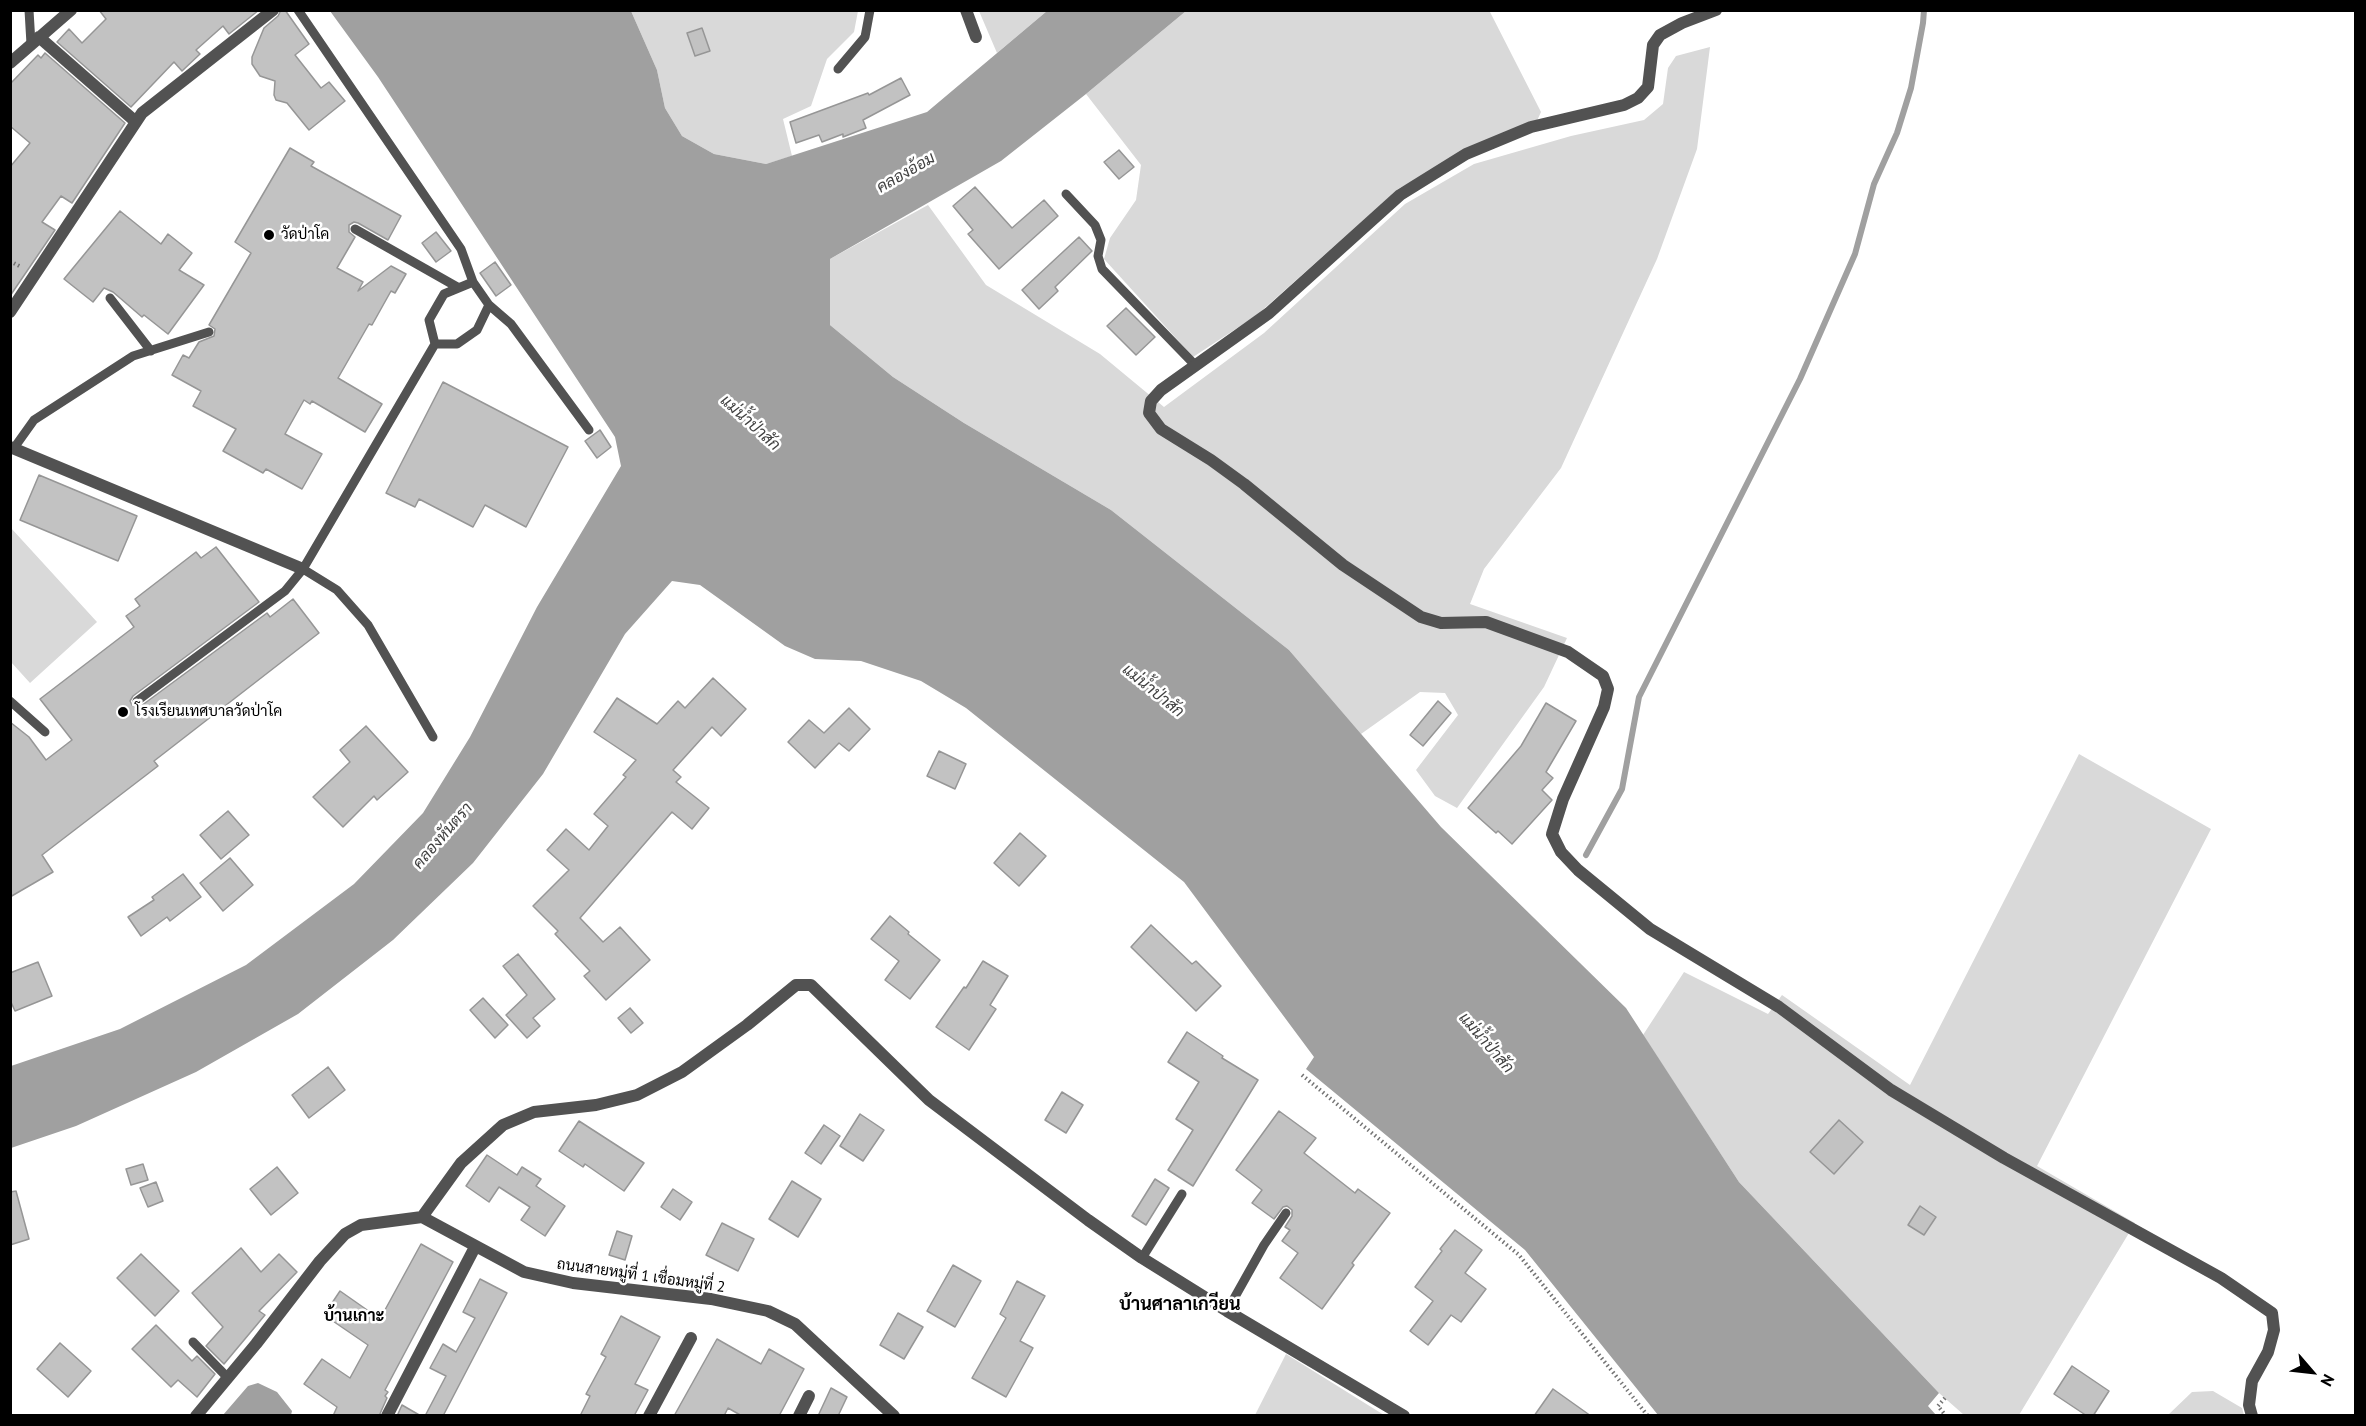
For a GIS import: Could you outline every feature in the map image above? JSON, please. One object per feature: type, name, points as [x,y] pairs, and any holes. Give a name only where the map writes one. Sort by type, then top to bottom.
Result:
[{"type":"street","points":[[10,63],[71,10]]},
{"type":"street","points":[[10,312],[142,113],[273,10]]},
{"type":"street","points":[[966,10],[976,37]]},
{"type":"street","points":[[1716,10],[1682,22],[1660,34],[1653,45],[1648,87],[1638,98],[1624,105],[1531,127],[1466,154],[1400,195],[1269,313],[1161,390],[1151,401],[1149,413],[1161,429],[1244,484],[1343,565],[1421,617],[1441,623],[1486,622],[1568,652],[1603,676],[1608,689],[1604,707],[1563,799],[1552,834],[1561,852],[1578,870],[1650,929],[1779,1007],[1891,1090],[2004,1158],[2221,1278],[2272,1313],[2274,1330],[2268,1352],[2252,1381],[2249,1405],[2252,1416]]},
{"type":"street","points":[[35,41],[136,122]]},
{"type":"street","points":[[12,448],[303,569]]},
{"type":"street","points":[[196,1416],[320,1261],[345,1234],[362,1225],[422,1217],[462,1163],[503,1125],[534,1113],[596,1105],[637,1095],[682,1072],[747,1025],[796,985],[811,985],[929,1100],[1050,1192],[1142,1258],[1404,1416]]},
{"type":"street","name":"ถนนสายหมู่ที่ 1 เชื่อมหมู่ที่ 2","points":[[422,1217],[524,1272],[573,1283],[711,1299],[768,1311],[795,1324],[894,1416]]},
{"type":"street","points":[[387,1416],[476,1247]]},
{"type":"street","points":[[649,1416],[691,1338]]},
{"type":"street","points":[[799,1416],[809,1396]]},
{"type":"lane","points":[[29,10],[35,41]]},
{"type":"lane","points":[[298,10],[461,249],[473,282],[489,305],[511,324],[589,430]]},
{"type":"lane","points":[[838,69],[866,37],[870,10]]},
{"type":"lane","points":[[1066,194],[1095,225],[1101,240],[1098,256],[1102,269],[1195,365]]},
{"type":"lane","points":[[355,229],[459,288]]},
{"type":"lane","points":[[137,701],[285,591],[303,569],[435,344],[429,320],[444,294],[473,282]]},
{"type":"lane","points":[[110,298],[151,351]]},
{"type":"lane","points":[[435,344],[457,344],[477,330],[489,305]]},
{"type":"lane","points":[[12,448],[34,420],[133,356],[209,332]]},
{"type":"lane","points":[[303,569],[337,590],[368,625],[433,736]]},
{"type":"lane","points":[[10,701],[45,732]]},
{"type":"lane","points":[[1142,1258],[1182,1194]]},
{"type":"lane","points":[[1227,1311],[1264,1245],[1286,1213]]},
{"type":"lane","points":[[193,1342],[228,1378]]},
{"type":"path","points":[[1302,1075],[1520,1255],[1648,1416]]},
{"type":"path","points":[[1945,1398],[1938,1406],[1946,1416]]},
{"type":"shaded area","points":[[1489,10],[1541,112],[1536,123],[1469,150],[1398,189],[1257,315],[1193,357],[1104,259],[1110,238],[1136,200],[1141,165],[1086,94],[1186,11]]},
{"type":"shaded area","points":[[631,11],[858,11],[854,32],[827,59],[811,106],[783,119],[792,156],[766,164],[714,154],[682,136],[665,108],[657,70]]},
{"type":"shaded area","points":[[979,11],[1047,11],[997,53]]},
{"type":"shaded area","points":[[1710,47],[1697,149],[1657,259],[1561,468],[1484,569],[1470,604],[1567,638],[1544,687],[1457,808],[1435,796],[1416,770],[1458,715],[1445,693],[1420,692],[1361,734],[1289,650],[1111,510],[964,423],[893,377],[830,325],[830,259],[928,205],[986,285],[1100,354],[1164,407],[1264,333],[1405,204],[1474,164],[1571,136],[1644,120],[1663,104],[1668,68],[1676,56]]},
{"type":"shaded area","points":[[11,528],[97,622],[30,683],[11,662]]},
{"type":"shaded area","points":[[2079,754],[2211,829],[2037,1166],[2135,1223],[2019,1415],[1964,1415],[1939,1393],[1739,1182],[1643,1035],[1684,972],[1768,1014],[1782,995],[1910,1085]]},
{"type":"shaded area","points":[[1286,1354],[1384,1415],[1255,1415]]},
{"type":"shaded area","points":[[2213,1391],[2242,1408],[2244,1415],[2168,1415],[2192,1392]]},
{"type":"water","points":[[330,11],[631,11],[657,70],[665,108],[682,136],[714,154],[766,164],[927,112],[1047,11],[1186,11],[1001,161],[830,259],[830,325],[893,377],[964,423],[1111,510],[1289,650],[1441,827],[1626,1008],[1739,1182],[1939,1393],[1928,1406],[1936,1415],[1658,1415],[1525,1250],[1306,1069],[1314,1057],[1184,882],[966,708],[921,681],[861,661],[815,659],[785,646],[700,585],[672,581],[625,634],[543,774],[473,863],[393,940],[298,1014],[196,1072],[76,1126],[11,1148],[11,1066],[120,1029],[246,965],[354,884],[423,813],[470,737],[537,607],[621,466],[615,437],[378,77]]},
{"type":"water","points":[[258,1383],[277,1392],[292,1411],[291,1415],[223,1415],[248,1386]]},
{"type":"building","points":[[99,10],[259,10],[229,34],[223,26],[196,50],[200,54],[182,71],[174,62],[131,107],[57,42],[69,29],[82,43],[106,19]]},
{"type":"building","points":[[281,10],[285,10],[309,44],[295,55],[321,88],[329,82],[345,101],[309,130],[287,103],[276,100],[275,81],[260,76],[252,64],[252,57],[264,28],[278,16]]},
{"type":"building","points":[[702,28],[710,51],[695,56],[687,33]]},
{"type":"building","points":[[45,53],[125,123],[72,203],[61,196],[42,222],[55,230],[10,296],[10,167],[30,143],[10,126],[10,84],[38,55],[41,58]]},
{"type":"building","points":[[901,78],[910,95],[863,120],[866,128],[822,142],[819,135],[796,143],[790,122],[868,93],[869,95]]},
{"type":"building","points":[[290,148],[314,162],[311,166],[401,216],[388,240],[358,223],[354,222],[349,225],[349,232],[355,237],[337,268],[363,282],[358,291],[391,266],[406,274],[395,293],[391,291],[372,325],[369,324],[338,378],[382,404],[365,432],[312,401],[310,404],[304,400],[285,434],[322,454],[302,489],[266,469],[263,473],[223,451],[236,429],[193,406],[201,391],[172,375],[183,355],[189,358],[199,342],[214,336],[215,329],[209,325],[251,253],[235,242]]},
{"type":"building","points":[[1119,150],[1134,167],[1119,179],[1104,162]]},
{"type":"building","points":[[975,187],[1012,228],[1044,200],[1058,216],[999,269],[968,234],[973,230],[953,206]]},
{"type":"building","points":[[120,211],[161,244],[168,234],[192,253],[179,270],[204,285],[168,334],[144,315],[142,317],[113,292],[104,288],[93,302],[64,279]]},
{"type":"building","points":[[436,232],[451,251],[436,262],[422,243]]},
{"type":"building","points":[[1079,237],[1092,251],[1055,287],[1058,291],[1039,309],[1022,290]]},
{"type":"building","points":[[495,262],[511,285],[496,296],[480,273]]},
{"type":"building","points":[[1126,308],[1155,337],[1136,355],[1107,326]]},
{"type":"building","points":[[443,382],[568,447],[526,527],[485,505],[473,527],[419,499],[415,507],[386,493]]},
{"type":"building","points":[[600,430],[611,447],[597,458],[585,441]]},
{"type":"building","points":[[39,475],[137,516],[118,561],[20,520]]},
{"type":"building","points":[[216,547],[259,602],[133,696],[130,701],[132,705],[137,708],[141,706],[267,613],[270,617],[293,599],[319,633],[154,761],[158,766],[42,855],[53,872],[10,897],[10,722],[29,737],[46,760],[72,740],[40,699],[134,627],[126,616],[140,606],[135,599],[196,552],[201,558]]},
{"type":"building","points":[[713,678],[746,709],[721,736],[712,727],[673,770],[681,777],[676,782],[709,808],[692,829],[672,812],[580,918],[603,942],[620,927],[650,960],[606,1000],[584,976],[590,971],[555,934],[558,931],[533,906],[569,870],[547,850],[566,829],[589,850],[608,826],[594,814],[626,777],[623,775],[636,760],[594,732],[617,698],[657,724],[678,701],[685,708]]},
{"type":"building","points":[[1438,701],[1451,713],[1423,746],[1410,735]]},
{"type":"building","points":[[1546,703],[1576,721],[1546,772],[1553,778],[1542,790],[1552,800],[1512,844],[1468,808],[1521,746]]},
{"type":"building","points":[[849,708],[870,729],[849,751],[839,743],[815,768],[788,742],[809,720],[824,733]]},
{"type":"building","points":[[366,726],[408,772],[377,800],[374,796],[343,827],[313,797],[350,762],[340,750]]},
{"type":"building","points":[[939,751],[966,764],[955,789],[927,776]]},
{"type":"building","points":[[228,811],[249,835],[221,859],[200,835]]},
{"type":"building","points":[[1020,833],[1046,856],[1019,886],[994,863]]},
{"type":"building","points":[[230,858],[253,885],[223,911],[200,883]]},
{"type":"building","points":[[183,874],[201,897],[170,921],[167,917],[141,936],[128,917],[154,900],[152,897]]},
{"type":"building","points":[[890,916],[940,960],[910,999],[885,980],[899,961],[871,939]]},
{"type":"building","points":[[1151,925],[1192,964],[1196,961],[1221,986],[1196,1011],[1131,947]]},
{"type":"building","points":[[518,954],[555,999],[533,1018],[540,1026],[527,1038],[506,1015],[527,995],[503,966]]},
{"type":"building","points":[[983,961],[1008,976],[990,1005],[996,1009],[969,1050],[936,1027],[964,987],[966,988]]},
{"type":"building","points":[[38,962],[52,996],[15,1011],[10,1000],[10,973]]},
{"type":"building","points":[[483,998],[508,1025],[495,1038],[470,1010]]},
{"type":"building","points":[[630,1008],[643,1023],[631,1033],[618,1018]]},
{"type":"building","points":[[1187,1032],[1223,1056],[1222,1058],[1258,1080],[1193,1186],[1168,1170],[1193,1130],[1176,1119],[1199,1082],[1168,1062]]},
{"type":"building","points":[[328,1067],[345,1090],[309,1118],[292,1095]]},
{"type":"building","points":[[1062,1092],[1083,1105],[1066,1133],[1045,1120]]},
{"type":"building","points":[[1279,1111],[1316,1138],[1304,1153],[1355,1193],[1358,1189],[1390,1213],[1352,1263],[1354,1265],[1322,1309],[1280,1278],[1298,1253],[1282,1241],[1290,1230],[1285,1227],[1292,1216],[1292,1210],[1287,1206],[1283,1207],[1274,1219],[1252,1203],[1262,1190],[1236,1170]]},
{"type":"building","points":[[860,1114],[884,1130],[863,1161],[840,1146]]},
{"type":"building","points":[[1839,1120],[1863,1142],[1834,1174],[1810,1152]]},
{"type":"building","points":[[579,1121],[644,1163],[624,1191],[585,1164],[583,1167],[559,1151]]},
{"type":"building","points":[[824,1125],[840,1136],[821,1164],[805,1153]]},
{"type":"building","points":[[487,1155],[517,1175],[522,1167],[541,1179],[536,1186],[565,1206],[545,1236],[521,1220],[530,1207],[499,1187],[489,1202],[466,1186]]},
{"type":"building","points":[[143,1164],[148,1180],[131,1185],[126,1169]]},
{"type":"building","points":[[277,1167],[298,1193],[271,1215],[250,1189]]},
{"type":"building","points":[[1155,1179],[1169,1188],[1146,1225],[1132,1216]]},
{"type":"building","points":[[792,1181],[821,1199],[798,1237],[769,1219]]},
{"type":"building","points":[[156,1182],[163,1201],[148,1207],[140,1188]]},
{"type":"building","points":[[673,1189],[692,1202],[680,1220],[661,1207]]},
{"type":"building","points":[[16,1191],[29,1239],[10,1245],[10,1192]]},
{"type":"building","points":[[1920,1206],[1936,1217],[1924,1235],[1908,1225]]},
{"type":"building","points":[[722,1223],[754,1239],[738,1271],[706,1255]]},
{"type":"building","points":[[1455,1230],[1482,1250],[1465,1273],[1486,1289],[1461,1322],[1451,1315],[1428,1345],[1410,1331],[1433,1301],[1415,1287]]},
{"type":"building","points":[[617,1231],[632,1236],[625,1260],[609,1255]]},
{"type":"building","points":[[421,1244],[453,1262],[385,1390],[388,1392],[385,1396],[387,1398],[379,1416],[333,1416],[337,1407],[304,1384],[322,1359],[350,1378],[368,1345],[324,1315],[340,1291],[380,1319]]},
{"type":"building","points":[[241,1248],[261,1272],[279,1254],[297,1272],[259,1311],[265,1315],[224,1364],[206,1346],[223,1327],[192,1293]]},
{"type":"building","points":[[141,1254],[179,1291],[155,1316],[117,1278]]},
{"type":"building","points":[[953,1265],[981,1281],[955,1327],[927,1311]]},
{"type":"building","points":[[480,1279],[507,1293],[443,1416],[425,1416],[446,1376],[430,1368],[443,1344],[456,1352],[475,1318],[463,1312]]},
{"type":"building","points":[[1017,1281],[1045,1296],[1020,1341],[1033,1348],[1006,1397],[972,1378],[1006,1318],[1000,1314]]},
{"type":"building","points":[[898,1313],[923,1327],[904,1359],[880,1345]]},
{"type":"building","points":[[621,1316],[660,1337],[635,1384],[648,1390],[634,1416],[580,1416],[590,1396],[586,1394],[606,1357],[601,1354]]},
{"type":"building","points":[[156,1325],[192,1361],[197,1356],[215,1374],[197,1397],[178,1380],[171,1387],[132,1349]]},
{"type":"building","points":[[717,1339],[761,1364],[769,1349],[804,1369],[779,1416],[742,1416],[728,1408],[724,1416],[674,1416]]},
{"type":"building","points":[[60,1343],[91,1371],[68,1397],[37,1369]]},
{"type":"building","points":[[2072,1366],[2109,1391],[2093,1416],[2087,1416],[2054,1394]]},
{"type":"building","points":[[831,1388],[847,1397],[838,1416],[818,1416]]},
{"type":"building","points":[[1553,1389],[1591,1416],[1534,1416]]},
{"type":"building","points":[[402,1405],[421,1416],[397,1416]]},
{"type":"waterway","points":[[1586,855],[1622,789],[1639,697],[1800,379],[1855,254],[1874,184],[1897,133],[1911,88],[1924,10]]},
{"type":"place","name":"วัดป่าโค","points":[[269,235]]},
{"type":"place","name":"โรงเรียนเทศบาลวัดป่าโค","points":[[123,712]]},
{"type":"district","name":"บ้านศาลาเกวียน","points":[[1180,1305]]},
{"type":"district","name":"บ้านเกาะ","points":[[354,1316]]},
{"type":"water label","name":"คลองอ้อม","points":[[906,173]]},
{"type":"water label","name":"แม่น้ำป่าสัก","points":[[750,423]]},
{"type":"water label","name":"แม่น้ำป่าสัก","points":[[1153,691]]},
{"type":"water label","name":"คลองหันตรา","points":[[443,836]]},
{"type":"water label","name":"แม่น้ำป่าสัก","points":[[1486,1043]]}]
